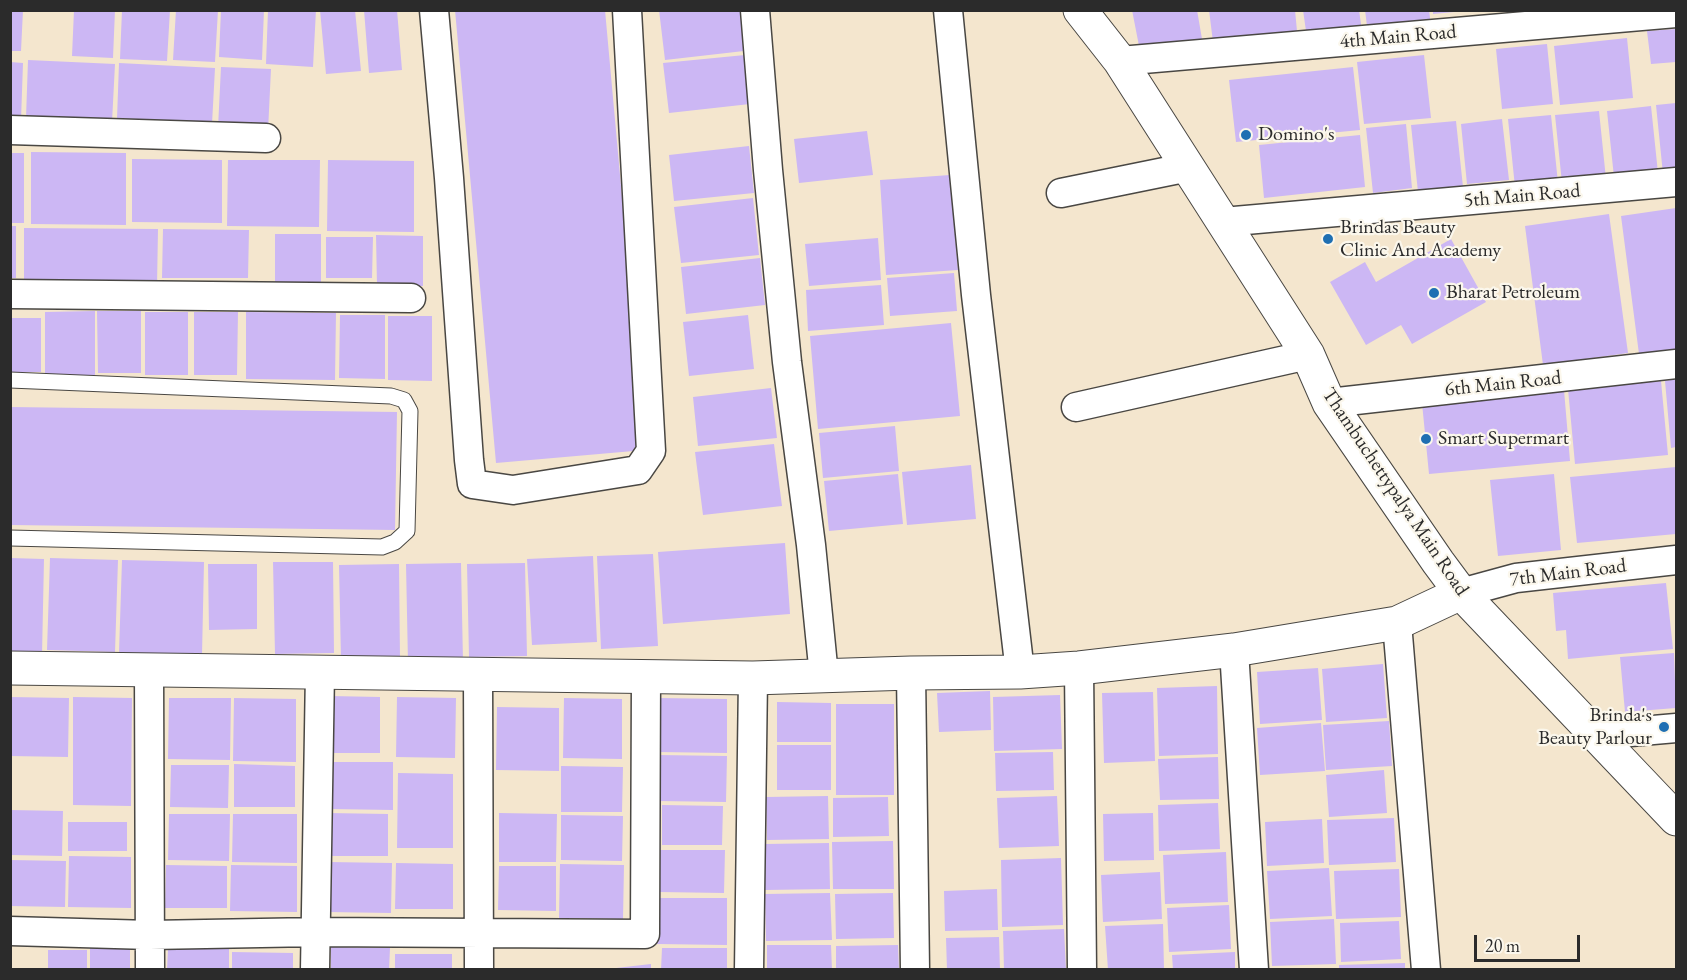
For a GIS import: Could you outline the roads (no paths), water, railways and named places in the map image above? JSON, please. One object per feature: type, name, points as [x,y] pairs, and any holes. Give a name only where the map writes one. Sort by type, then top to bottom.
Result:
[{"type":"street","points":[[434,10],[472,484],[513,490],[638,470],[651,451],[627,10]]},
{"type":"street","points":[[755,10],[787,362],[811,545],[824,676]]},
{"type":"street","points":[[948,10],[976,294],[1020,672]]},
{"type":"street","name":"Thambuchettypalya Main Road","points":[[1080,10],[1120,60],[1308,355],[1329,403],[1438,562],[1461,593],[1677,819]]},
{"type":"street","name":"4th Main Road","points":[[1120,60],[1677,13]]},
{"type":"street","points":[[10,130],[266,138]]},
{"type":"street","points":[[1061,193],[1189,168]]},
{"type":"street","name":"5th Main Road","points":[[1223,222],[1677,182]]},
{"type":"street","points":[[10,294],[411,298]]},
{"type":"street","points":[[1076,407],[1308,355]]},
{"type":"street","name":"6th Main Road","points":[[1329,403],[1677,364]]},
{"type":"street","name":"7th Main Road","points":[[1461,593],[1515,578],[1677,560]]},
{"type":"street","points":[[10,668],[753,678],[1020,672],[1079,668],[1234,650],[1397,623],[1461,593]]},
{"type":"street","points":[[1397,623],[1426,969]]},
{"type":"street","points":[[1234,650],[1254,969]]},
{"type":"street","points":[[1079,668],[1082,969]]},
{"type":"street","points":[[149,669],[150,969]]},
{"type":"street","points":[[315,969],[320,671]]},
{"type":"street","points":[[911,673],[915,969]]},
{"type":"street","points":[[478,674],[479,969]]},
{"type":"street","points":[[10,931],[150,935],[316,932],[645,934],[646,676]]},
{"type":"street","points":[[749,969],[753,678]]},
{"type":"street","points":[[1596,735],[1677,728]]},
{"type":"lane","points":[[10,380],[391,396],[404,400],[410,411],[407,531],[395,542],[382,547],[10,538]]},
{"type":"place","name":"Domino's","points":[[1246,135]]},
{"type":"place","name":"Brindas Beauty Clinic And Academy","points":[[1328,239]]},
{"type":"place","name":"Bharat Petroleum","points":[[1434,293]]},
{"type":"place","name":"Smart Supermart","points":[[1426,439]]},
{"type":"place","name":"Brinda's Beauty Parlour","points":[[1664,727]]}]
